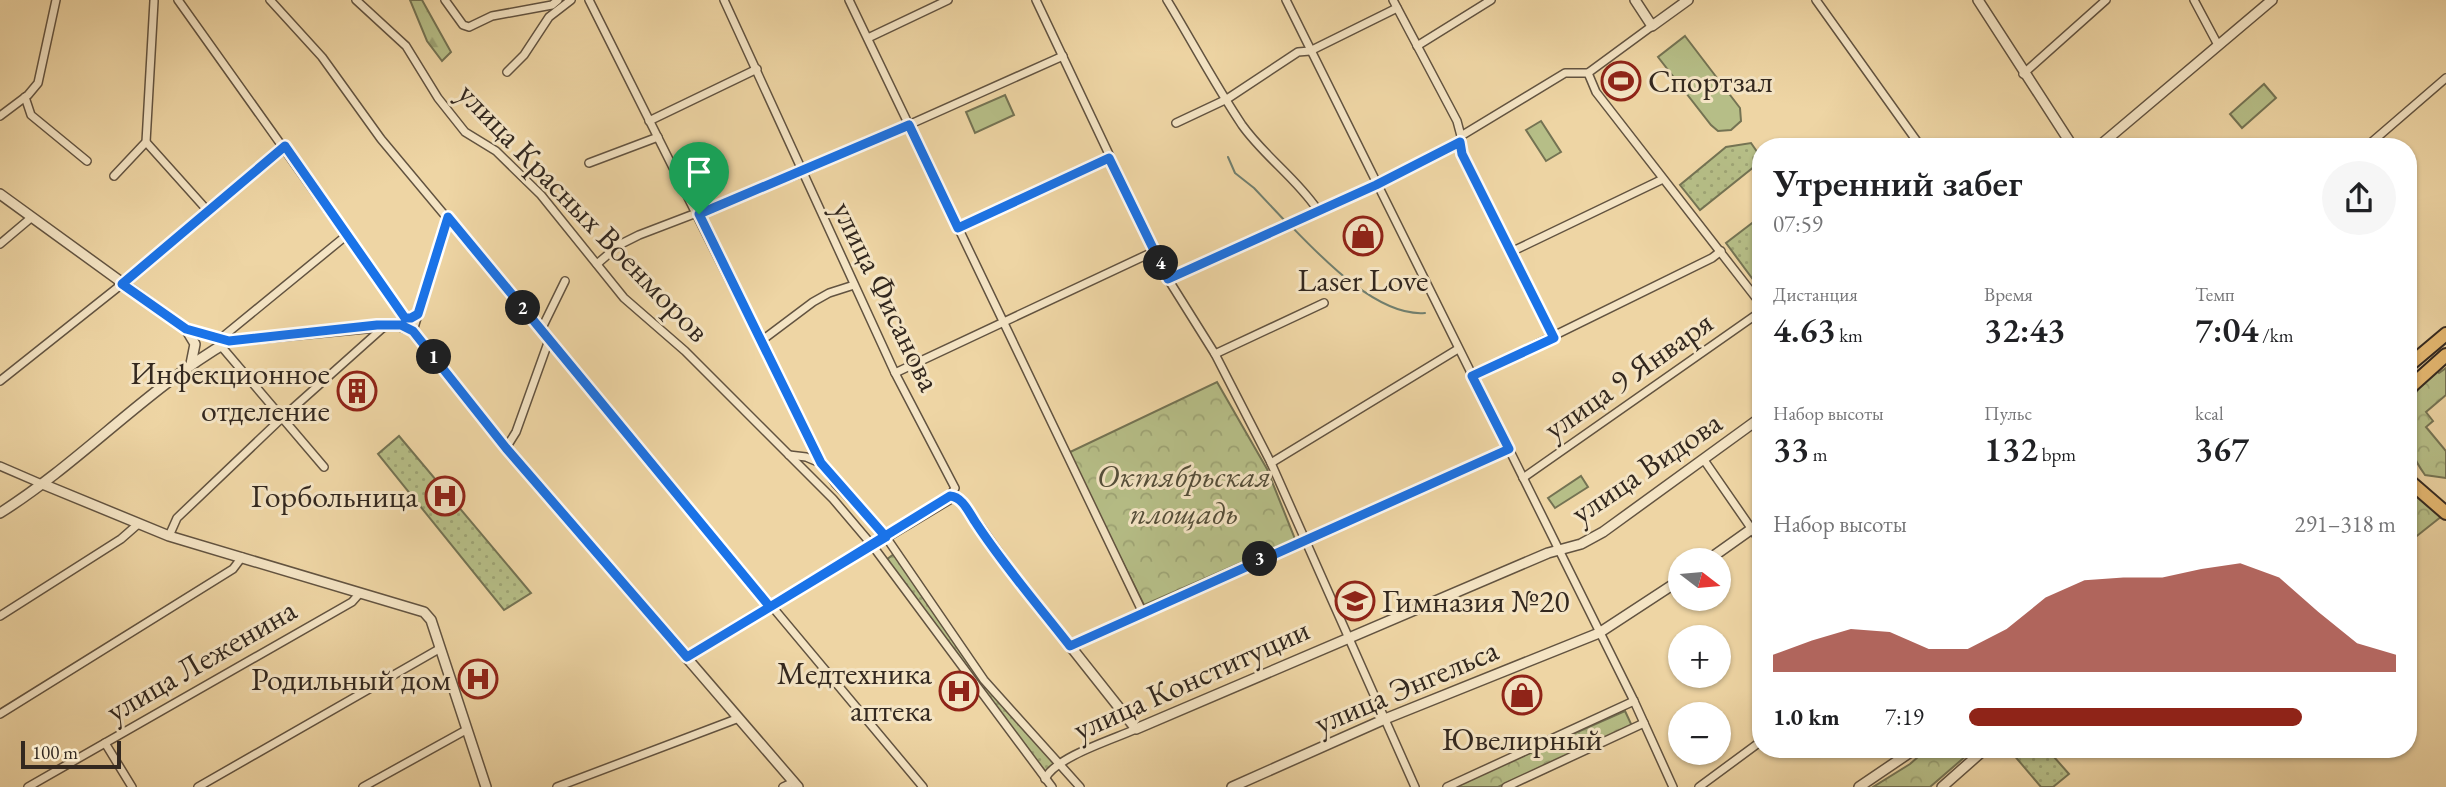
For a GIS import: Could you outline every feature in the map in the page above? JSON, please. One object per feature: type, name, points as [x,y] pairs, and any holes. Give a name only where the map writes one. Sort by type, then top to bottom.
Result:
[{"type":"highway","points":[[2417,358],[2446,334]]},
{"type":"highway","points":[[2417,380],[2446,355]]},
{"type":"highway","points":[[2417,486],[2446,513]]},
{"type":"street","points":[[0,116],[25,97],[37,83],[56,0]]},
{"type":"street","points":[[178,0],[285,146],[412,330],[506,448],[796,785]]},
{"type":"street","points":[[270,0],[321,57],[381,139],[923,787]]},
{"type":"street","name":"улица Красных Военморов","points":[[356,0],[406,46],[438,98],[465,132],[496,151],[541,195],[624,298],[685,351],[833,499],[872,545],[1052,787]]},
{"type":"street","points":[[445,0],[463,25],[469,27],[492,16],[552,5],[558,0]]},
{"type":"street","points":[[507,72],[524,55],[549,17],[570,0]]},
{"type":"street","points":[[589,0],[699,214],[821,463],[886,537],[984,680],[1080,787]]},
{"type":"street","name":"улица Фисанова","points":[[724,0],[801,173],[956,496],[985,537],[1136,729]]},
{"type":"street","points":[[849,0],[1142,611]]},
{"type":"street","points":[[868,38],[948,0]]},
{"type":"street","points":[[1036,0],[1168,279],[1215,354],[1271,463],[1415,787]]},
{"type":"street","points":[[1167,0],[1243,126],[1284,172],[1302,186],[1317,209]]},
{"type":"street","points":[[1286,0],[1556,549],[1634,701],[1673,787]]},
{"type":"street","points":[[1392,0],[1457,121],[1462,154],[1554,338]]},
{"type":"street","points":[[1417,46],[1491,0]]},
{"type":"street","points":[[1635,0],[1652,26]]},
{"type":"street","points":[[1168,279],[1317,209],[1376,185],[1460,139],[1565,73],[1588,72],[1688,0]]},
{"type":"street","points":[[1816,0],[1915,138]]},
{"type":"street","points":[[1978,0],[2023,74],[2067,138]]},
{"type":"street","points":[[2023,74],[2106,0]]},
{"type":"street","points":[[2194,0],[2218,45]]},
{"type":"street","points":[[2109,138],[2272,0]]},
{"type":"street","points":[[114,176],[146,142],[154,1]]},
{"type":"street","points":[[1177,123],[1227,99],[1298,52],[1310,51],[1397,8]]},
{"type":"street","points":[[597,264],[629,240],[801,173],[1063,56]]},
{"type":"street","points":[[649,121],[757,69]]},
{"type":"street","points":[[1588,72],[1596,92],[1752,292]]},
{"type":"street","points":[[2376,138],[2446,78]]},
{"type":"street","points":[[25,97],[31,116],[87,161]]},
{"type":"street","points":[[589,163],[658,136]]},
{"type":"street","points":[[146,142],[206,210]]},
{"type":"street","points":[[0,381],[122,284],[206,210],[285,146]]},
{"type":"street","points":[[958,228],[1109,158]]},
{"type":"street","points":[[1511,251],[1663,178]]},
{"type":"street","points":[[0,194],[186,329],[223,342],[387,325],[412,330]]},
{"type":"street","points":[[0,244],[32,217]]},
{"type":"street","points":[[412,330],[448,217]]},
{"type":"street","points":[[0,513],[45,485],[223,342],[347,235]]},
{"type":"street","points":[[895,373],[1155,251]]},
{"type":"street","points":[[1472,376],[1554,338],[1713,258],[1721,251]]},
{"type":"street","points":[[541,330],[565,281]]},
{"type":"street","points":[[761,341],[813,302],[829,293],[854,285]]},
{"type":"street","points":[[1215,354],[1324,303]]},
{"type":"street","points":[[400,314],[408,318],[418,314]]},
{"type":"street","name":"улица 9 Января","points":[[1523,478],[1752,318]]},
{"type":"street","points":[[169,536],[177,518],[283,417],[387,325]]},
{"type":"street","points":[[186,329],[196,350],[191,366]]},
{"type":"street","points":[[506,448],[516,432],[548,340]]},
{"type":"street","points":[[223,342],[324,467]]},
{"type":"street","points":[[1271,463],[1458,349]]},
{"type":"street","name":"улица Видова","points":[[1556,549],[1581,544],[1603,532],[1752,424]]},
{"type":"street","points":[[1070,646],[1142,611],[1509,449]]},
{"type":"street","points":[[789,455],[806,457],[821,463]]},
{"type":"street","points":[[1704,460],[1752,521]]},
{"type":"street","points":[[0,466],[136,525],[424,611],[430,620],[486,787]]},
{"type":"street","points":[[66,467],[60,485],[71,496]]},
{"type":"street","points":[[687,657],[956,496]]},
{"type":"street","points":[[0,617],[121,539],[136,525]]},
{"type":"street","points":[[1725,548],[1752,529]]},
{"type":"street","name":"улица Конституции","points":[[1045,779],[1049,771],[1061,764],[1136,729],[1556,549]]},
{"type":"street","points":[[0,714],[233,569],[242,557]]},
{"type":"street","name":"улица Энгельса","points":[[1232,787],[1385,719],[1600,633],[1668,588]]},
{"type":"street","name":"улица Леженина","points":[[28,787],[352,602],[360,593]]},
{"type":"street","points":[[198,787],[439,649]]},
{"type":"street","points":[[1447,787],[1634,701]]},
{"type":"street","points":[[557,787],[738,718]]},
{"type":"street","points":[[1506,787],[1644,723]]},
{"type":"street","points":[[363,787],[466,730]]},
{"type":"street","points":[[105,743],[132,787]]},
{"type":"street","points":[[1699,787],[1752,748]]},
{"type":"street","points":[[1859,787],[1902,758]]},
{"type":"street","points":[[1942,787],[1975,758]]},
{"type":"street","points":[[783,787],[796,785]]},
{"type":"green space","points":[[410,0],[422,0],[451,52],[442,61],[427,41]]},
{"type":"green space","points":[[1685,36],[1740,108],[1741,121],[1731,130],[1718,131],[1711,125],[1658,57]]},
{"type":"green space","points":[[2264,84],[2276,98],[2242,128],[2230,114]]},
{"type":"green space","points":[[1005,95],[1014,115],[975,133],[966,112]]},
{"type":"green space","points":[[1541,121],[1561,152],[1546,161],[1526,130]]},
{"type":"green space","points":[[1751,143],[1752,168],[1700,210],[1680,185],[1726,147]]},
{"type":"green space","points":[[1752,223],[1752,278],[1726,243]]},
{"type":"green space","points":[[2446,368],[2446,395],[2426,412],[2433,421],[2426,427],[2446,451],[2446,478],[2425,475],[2417,463],[2417,391],[2435,369],[2439,373]]},
{"type":"green space","name":"Октябрьская площадь","points":[[1217,382],[1267,469],[1295,539],[1144,605],[1068,453]]},
{"type":"green space","points":[[399,436],[531,593],[504,610],[378,454]]},
{"type":"green space","points":[[1581,476],[1588,487],[1555,508],[1548,498]]},
{"type":"green space","points":[[2417,495],[2442,516],[2417,536]]},
{"type":"green space","points":[[894,554],[983,681],[979,683],[886,560]]},
{"type":"green space","points":[[987,686],[1056,762],[1045,773],[982,690]]},
{"type":"green space","points":[[1625,711],[1632,726],[1498,787],[1453,787]]},
{"type":"green space","points":[[1917,758],[1964,758],[1930,787],[1873,787]]},
{"type":"green space","points":[[2016,758],[2055,758],[2069,774],[2053,787],[2041,787]]},
{"type":"waterway","points":[[1228,157],[1235,173],[1254,188],[1287,223]]},
{"type":"waterway","points":[[1291,226],[1318,254],[1370,296],[1407,312],[1425,313]]},
{"type":"place","name":"Спортзал","points":[[1621,81]]},
{"type":"place","name":"Laser Love","points":[[1363,236]]},
{"type":"place","name":"Инфекционное отделение","points":[[357,391]]},
{"type":"place","name":"Горбольница","points":[[445,496]]},
{"type":"place","name":"Гимназия №20","points":[[1355,601]]},
{"type":"place","name":"Родильный дом","points":[[478,679]]},
{"type":"place","name":"Медтехника аптека","points":[[959,691]]},
{"type":"place","name":"Ювелирный","points":[[1522,695]]},
{"type":"route","points":[[699,214],[821,463],[835,483],[886,537],[872,545],[687,657],[506,448],[413,331],[401,325],[377,325],[229,341],[186,329],[122,284],[206,210],[285,146],[405,318],[418,314],[448,217],[548,340],[770,607],[954,496],[962,502],[985,537],[1070,646],[1142,611],[1509,449],[1472,376],[1554,338],[1460,150],[1460,142],[1376,185],[1317,209],[1168,279],[1109,158],[958,228],[909,125],[699,214]]}]
